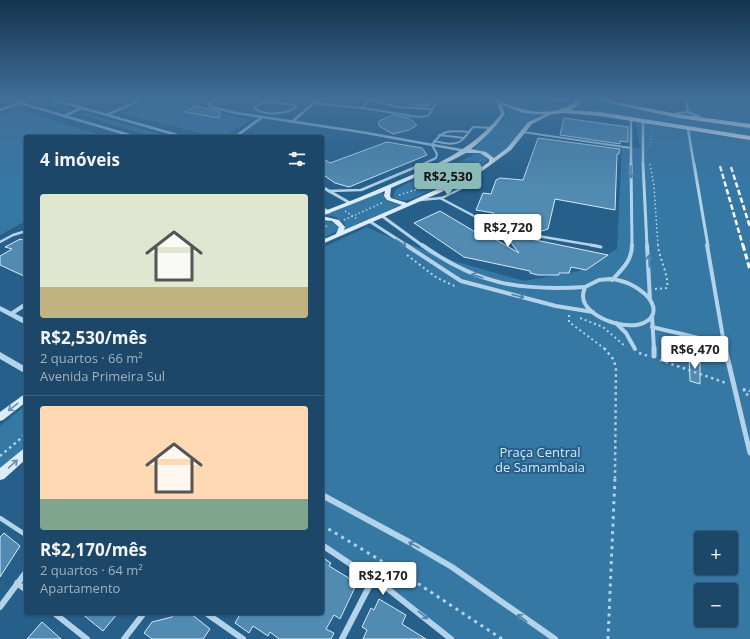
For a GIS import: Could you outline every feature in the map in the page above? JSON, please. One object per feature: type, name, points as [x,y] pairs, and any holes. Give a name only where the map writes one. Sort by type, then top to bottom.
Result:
[{"type":"main road","points":[[324,213],[435,167],[466,151],[479,141],[490,129]]},
{"type":"main road","points":[[324,241],[460,181],[491,163],[509,149],[525,129]]},
{"type":"main road","points":[[688,129],[750,138]]},
{"type":"main road","points":[[466,151],[480,152],[488,155],[492,159],[491,163]]},
{"type":"main road","points":[[388,187],[387,196],[389,199],[408,205]]},
{"type":"main road","points":[[324,218],[338,222],[342,227],[339,234]]},
{"type":"main road","points":[[0,417],[24,399]]},
{"type":"main road","points":[[0,475],[24,455]]},
{"type":"street","points":[[108,129],[129,135]]},
{"type":"street","points":[[155,129],[177,135]]},
{"type":"street","points":[[238,135],[246,129]]},
{"type":"street","points":[[334,129],[466,151]]},
{"type":"street","points":[[612,280],[628,262],[632,253],[631,129]]},
{"type":"street","points":[[643,129],[650,300]]},
{"type":"street","points":[[688,129],[724,344],[734,392],[750,453]]},
{"type":"street","points":[[324,189],[350,203]]},
{"type":"street","points":[[324,209],[329,212]]},
{"type":"street","points":[[382,216],[454,266],[469,273],[515,285],[547,289],[585,287]]},
{"type":"street","points":[[369,221],[445,272],[461,281],[567,308],[593,312]]},
{"type":"street","points":[[652,316],[648,320],[638,324],[616,323],[593,312],[583,299],[582,294],[585,287],[593,281],[612,280],[633,286],[645,294],[654,308],[652,316],[654,356]]},
{"type":"street","points":[[11,314],[24,305]]},
{"type":"street","points":[[0,308],[24,321]]},
{"type":"street","points":[[616,323],[626,333],[634,349]]},
{"type":"street","points":[[652,327],[724,344]]},
{"type":"street","points":[[0,355],[24,370]]},
{"type":"street","points":[[324,496],[437,558],[480,586],[526,622],[555,639]]},
{"type":"street","points":[[324,546],[374,577],[435,624],[451,639]]},
{"type":"street","points":[[0,607],[24,574]]},
{"type":"street","points":[[342,639],[374,577]]},
{"type":"street","points":[[17,583],[24,588]]},
{"type":"street","points":[[56,615],[86,639]]},
{"type":"street","points":[[124,639],[142,615]]},
{"type":"street","points":[[209,615],[243,639]]},
{"type":"lane","points":[[434,141],[459,144],[472,129]]},
{"type":"lane","points":[[327,191],[361,190],[414,168],[436,158],[437,154],[432,145],[442,132],[447,130],[469,132]]},
{"type":"lane","points":[[523,132],[631,148]]},
{"type":"lane","points":[[439,135],[464,138]]},
{"type":"lane","points":[[414,168],[435,167]]},
{"type":"lane","points":[[418,200],[440,198],[462,188],[463,185],[460,181]]},
{"type":"lane","points":[[361,190],[362,198]]},
{"type":"lane","points":[[440,198],[492,226],[532,235],[601,247]]},
{"type":"lane","points":[[0,242],[13,235],[24,232]]},
{"type":"lane","points":[[0,518],[24,534]]},
{"type":"path","points":[[649,148],[652,129]]},
{"type":"path","points":[[470,168],[488,155]]},
{"type":"path","points":[[650,162],[654,186],[660,254],[668,282],[666,288],[650,289]]},
{"type":"path","points":[[324,227],[406,192],[437,183]]},
{"type":"path","points":[[567,308],[569,322],[609,352],[614,359],[616,367],[616,450],[608,639]]},
{"type":"path","points":[[740,388],[750,391]]},
{"type":"path","points":[[744,389],[745,394],[750,395]]},
{"type":"path","points":[[0,456],[24,436]]},
{"type":"path","points":[[324,526],[408,577],[502,639]]},
{"type":"green space","points":[[0,129],[80,129],[100,135],[24,135],[24,222],[0,235]]},
{"type":"green space","points":[[126,129],[143,129],[165,135],[146,135]]},
{"type":"green space","points":[[184,129],[235,129],[225,135],[208,135]]},
{"type":"green space","points":[[494,129],[522,129],[507,148],[495,158],[487,153],[473,150]]},
{"type":"green space","name":"Praça Central de Samambaia","points":[[637,129],[675,129],[750,139],[750,639],[451,639],[435,624],[324,546],[324,247],[367,227],[454,261],[524,281],[579,271],[617,249],[622,146],[640,148]]},
{"type":"green space","points":[[697,129],[750,129],[750,137]]},
{"type":"green space","points":[[479,152],[490,157],[478,169],[470,174],[411,199],[398,200],[393,197],[396,189],[451,162],[459,162]]},
{"type":"green space","points":[[382,192],[387,201],[401,205],[344,230],[345,224],[336,217],[326,215]]},
{"type":"green space","points":[[324,222],[337,224],[340,229],[324,238]]},
{"type":"green space","points":[[24,407],[24,454],[0,474],[0,426]]},
{"type":"building","points":[[384,129],[411,129],[409,130],[393,134]]},
{"type":"building","points":[[561,129],[628,129],[628,142],[620,141],[620,144],[560,135]]},
{"type":"building","points":[[538,138],[620,149],[619,154],[617,154],[615,210],[555,199],[548,229],[536,233],[497,224],[492,218],[494,213],[476,210],[483,193],[491,194],[496,180],[500,178],[523,180]]},
{"type":"building","points":[[387,142],[422,148],[427,155],[349,187],[335,183],[324,175],[324,159],[330,163]]},
{"type":"building","points":[[440,211],[477,233],[481,231],[519,253],[502,231],[525,236],[521,237],[608,255],[586,270],[571,267],[569,273],[559,273],[559,275],[538,275],[530,273],[530,271],[464,257],[414,223]]},
{"type":"building","points":[[20,239],[24,240],[24,276],[0,265],[0,256],[12,249],[5,247]]},
{"type":"building","points":[[689,356],[700,358],[700,384],[690,381]]},
{"type":"building","points":[[4,533],[20,546],[0,577],[0,537]]},
{"type":"building","points":[[324,558],[331,563],[329,566],[357,583],[340,619],[334,615],[326,629],[334,633],[331,639],[279,639],[270,632],[268,636],[253,626],[249,633],[235,623],[240,615],[324,615]]},
{"type":"building","points":[[379,599],[406,615],[402,624],[426,639],[363,639],[367,630],[362,627],[371,608],[374,610]]},
{"type":"building","points":[[83,615],[116,615],[103,631]]},
{"type":"building","points":[[172,615],[192,615],[210,629],[203,639],[152,639],[144,633],[152,622],[172,617]]},
{"type":"building","points":[[42,622],[61,639],[27,639]]},
{"type":"railway","points":[[720,166],[743,246]]},
{"type":"railway","points":[[731,167],[750,227]]},
{"type":"railway","points":[[743,245],[750,270]]}]
